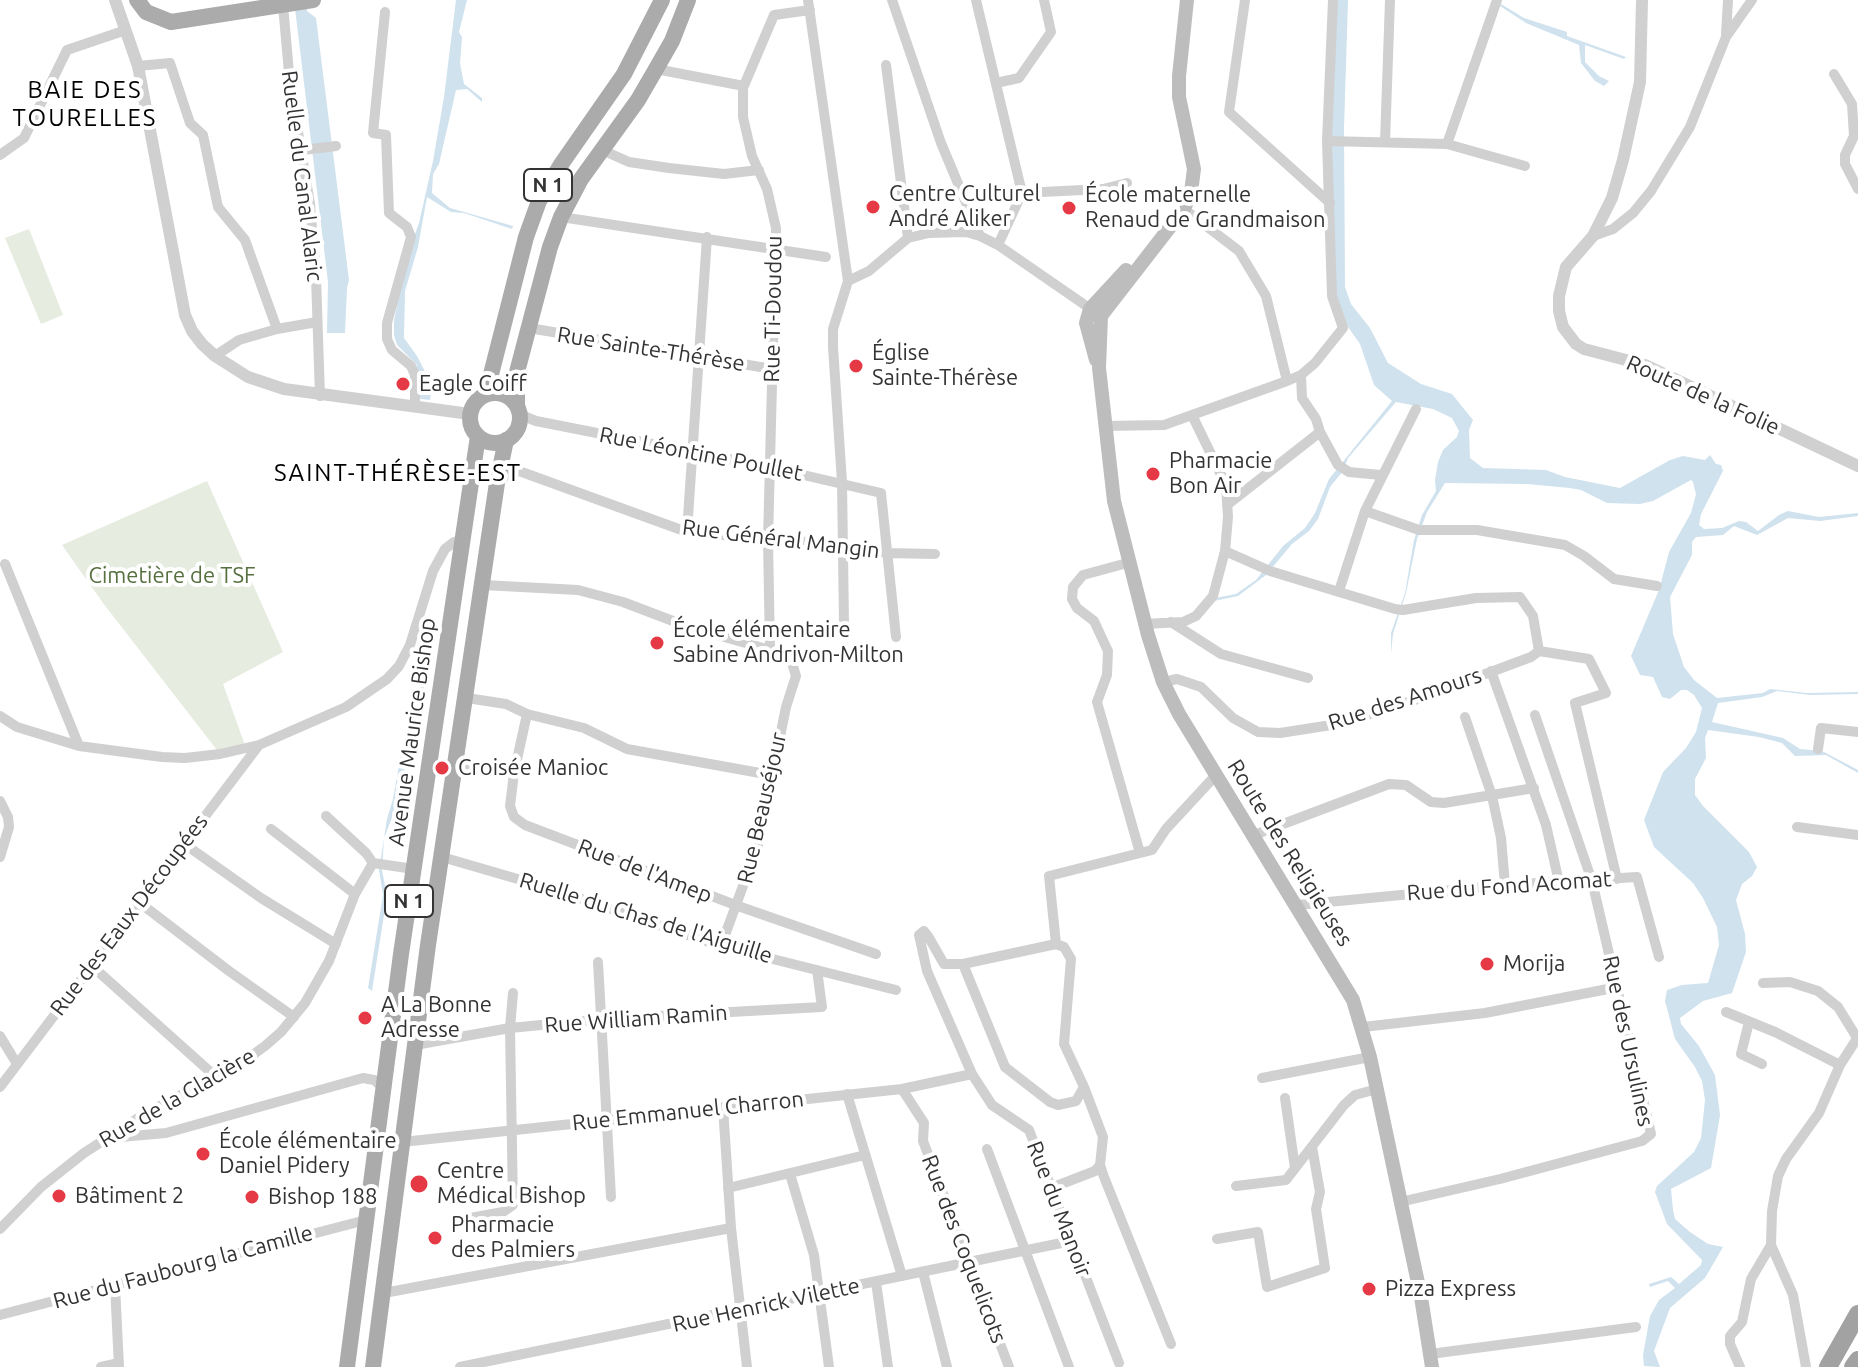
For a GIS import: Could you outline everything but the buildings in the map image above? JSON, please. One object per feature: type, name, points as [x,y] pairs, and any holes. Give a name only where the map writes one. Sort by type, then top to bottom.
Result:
[{"type":"highway","points":[[1828,1367],[1858,1314]]},
{"type":"highway","points":[[1838,1367],[1858,1335]]},
{"type":"highway","points":[[1853,1367],[1858,1360]]},
{"type":"main road","points":[[137,0],[146,12],[171,22],[313,0]]},
{"type":"main road","name":"N 1","points":[[486,394],[526,237],[539,201],[624,74],[662,0]]},
{"type":"main road","name":"N 1","points":[[519,409],[517,372],[561,217],[581,179],[638,100],[672,41],[688,0]]},
{"type":"main road","points":[[1095,312],[1142,253],[1155,244],[1184,209],[1194,181],[1179,97],[1187,0]]},
{"type":"main road","name":"Route des Religieuses","points":[[1095,312],[1086,323],[1099,368],[1114,501],[1163,682],[1179,714],[1353,1000],[1363,1027],[1377,1089],[1421,1297],[1431,1360]]},
{"type":"main road","points":[[501,393],[519,409],[517,430],[506,440],[493,443],[478,436],[472,426],[470,414],[476,402],[486,394],[501,393]]},
{"type":"main road","name":"Avenue Maurice Bishop","points":[[347,1367],[414,869],[478,436]]},
{"type":"main road","name":"N 1","points":[[373,1367],[415,1045],[497,483],[506,440]]},
{"type":"street","points":[[115,0],[138,66],[185,315],[192,331],[215,356],[248,377],[284,389],[470,414]]},
{"type":"street","points":[[892,0],[941,143],[980,236]]},
{"type":"street","points":[[976,0],[1022,193],[998,245]]},
{"type":"street","points":[[996,83],[1019,78],[1051,32],[1044,0]]},
{"type":"street","points":[[1245,0],[1229,112],[1330,203]]},
{"type":"street","points":[[1105,426],[1164,425],[1287,381],[1301,375],[1315,363],[1343,328],[1332,296],[1327,141],[1333,0]]},
{"type":"street","points":[[1385,142],[1390,0]]},
{"type":"street","points":[[1447,144],[1497,0]]},
{"type":"street","name":"Route de la Folie","points":[[1642,0],[1640,82],[1612,198],[1593,236],[1566,267],[1560,288],[1561,320],[1576,344],[1594,352],[1645,365],[1858,466]]},
{"type":"street","points":[[1726,37],[1728,0]]},
{"type":"street","points":[[1593,236],[1613,229],[1633,213],[1651,191],[1690,127],[1726,37],[1752,0]]},
{"type":"street","name":"Ruelle du Canal Alaric","points":[[283,5],[290,84],[307,150],[320,396]]},
{"type":"street","points":[[809,5],[848,281],[833,329],[842,482],[844,624]]},
{"type":"street","name":"Rue Ti-Doudou","points":[[770,650],[769,467],[776,228],[767,189],[752,156],[743,117],[744,86],[774,15],[809,5]]},
{"type":"street","points":[[385,12],[373,133],[386,135],[389,213],[407,227],[411,237],[387,323],[387,339],[392,350],[411,366],[415,375],[415,406]]},
{"type":"street","points":[[0,155],[24,138],[67,50],[126,30]]},
{"type":"street","points":[[138,66],[170,63],[190,123],[203,135],[218,207],[245,240],[277,329]]},
{"type":"street","points":[[886,65],[908,238]]},
{"type":"street","points":[[656,69],[744,86]]},
{"type":"street","points":[[1834,74],[1852,104],[1854,136],[1845,155],[1845,164],[1858,189]]},
{"type":"street","points":[[1327,141],[1447,144],[1525,166]]},
{"type":"street","points":[[307,150],[336,146]]},
{"type":"street","points":[[602,150],[629,162],[669,168],[724,174],[759,170]]},
{"type":"street","points":[[1022,193],[1103,189],[1127,183]]},
{"type":"street","points":[[1184,209],[1239,251],[1266,296],[1287,381]]},
{"type":"street","points":[[561,217],[826,257]]},
{"type":"street","points":[[848,281],[869,271],[908,238],[966,232],[998,245],[1095,312]]},
{"type":"street","points":[[687,532],[707,237]]},
{"type":"street","points":[[215,356],[239,340],[317,322]]},
{"type":"street","name":"Rue Sainte-Thérèse","points":[[529,328],[772,369]]},
{"type":"street","points":[[1301,375],[1302,398],[1340,466],[1349,472],[1381,475]]},
{"type":"street","name":"Rue Léontine Poullet","points":[[519,409],[536,421],[842,482],[881,493],[887,553]]},
{"type":"street","points":[[1339,591],[1365,511],[1416,409]]},
{"type":"street","points":[[1145,624],[1183,622],[1196,616],[1213,596],[1225,551],[1226,485],[1192,415]]},
{"type":"street","points":[[1227,505],[1320,432]]},
{"type":"street","name":"Rue Général Mangin","points":[[497,483],[509,473],[519,471],[687,532],[843,545],[887,553],[935,554]]},
{"type":"street","points":[[1365,511],[1419,530],[1477,530],[1565,545],[1614,579],[1657,586]]},
{"type":"street","points":[[0,716],[17,727],[79,746],[185,758],[259,745],[346,707],[387,679],[399,666],[410,645],[433,571],[445,549],[462,540]]},
{"type":"street","points":[[1225,551],[1270,571],[1403,610],[1476,598],[1520,597],[1526,602],[1533,616],[1539,651],[1589,659],[1606,693],[1575,703],[1617,879]]},
{"type":"street","points":[[887,553],[896,637]]},
{"type":"street","points":[[1131,562],[1083,575],[1073,587],[1072,599],[1077,608],[1094,621],[1108,651],[1107,675],[1097,702],[1140,853]]},
{"type":"street","points":[[5,564],[79,746]]},
{"type":"street","points":[[483,585],[578,590],[770,650]]},
{"type":"street","points":[[1171,622],[1221,654],[1308,678]]},
{"type":"street","name":"Rue Beauséjour","points":[[721,946],[758,845],[771,775],[796,676],[795,668],[786,656],[770,650]]},
{"type":"street","name":"Rue des Amours","points":[[1163,682],[1177,679],[1201,687],[1233,718],[1258,732],[1280,733],[1338,724],[1421,698],[1531,657],[1539,651]]},
{"type":"street","points":[[1491,671],[1546,825],[1559,882]]},
{"type":"street","points":[[467,698],[506,704],[527,714],[584,728],[627,749],[771,775]]},
{"type":"street","name":"Rue de l'Amep","points":[[527,714],[510,806],[514,817],[525,825],[738,906],[876,954]]},
{"type":"street","name":"Rue des Ursulines","points":[[1400,1202],[1500,1179],[1648,1138],[1651,1134],[1592,881],[1535,715]]},
{"type":"street","points":[[1465,717],[1492,796],[1501,838],[1505,885]]},
{"type":"street","points":[[1818,749],[1821,728],[1858,732]]},
{"type":"street","name":"Rue des Eaux Découpées","points":[[0,1087],[259,745]]},
{"type":"street","points":[[456,764],[514,773]]},
{"type":"street","points":[[1056,944],[1049,876],[1152,850],[1166,829],[1216,775]]},
{"type":"street","points":[[1254,835],[1389,784],[1406,785],[1431,802],[1534,788]]},
{"type":"street","points":[[0,801],[9,827],[0,857]]},
{"type":"street","points":[[326,816],[380,864],[414,869]]},
{"type":"street","points":[[1797,827],[1858,835]]},
{"type":"street","points":[[271,829],[355,894]]},
{"type":"street","points":[[183,843],[261,898],[336,944]]},
{"type":"street","name":"Ruelle du Chas de l'Aiguille","points":[[442,857],[552,889],[721,946],[896,990]]},
{"type":"street","name":"Rue de la Glacière","points":[[0,1229],[41,1187],[107,1138],[143,1115],[243,1062],[265,1046],[294,1017],[329,961],[355,894],[380,864]]},
{"type":"street","name":"Rue du Fond Acomat","points":[[1297,905],[1505,885],[1637,877],[1659,957]]},
{"type":"street","points":[[140,903],[294,1017]]},
{"type":"street","name":"Rue du Manoir","points":[[963,964],[944,964],[924,931],[919,935],[927,971],[972,1074],[992,1105],[1029,1130],[1119,1363]]},
{"type":"street","points":[[1084,1087],[1076,1101],[1058,1105],[1005,1067],[963,964],[1056,944],[1064,947],[1071,959],[1064,1044],[1084,1087],[1103,1137],[1100,1165],[1171,1344]]},
{"type":"street","points":[[598,962],[611,1197]]},
{"type":"street","points":[[92,966],[216,1077]]},
{"type":"street","name":"Rue William Ramin","points":[[415,1045],[510,1028],[603,1019],[822,1007],[817,970]]},
{"type":"street","points":[[1763,983],[1790,982],[1818,991],[1838,1007],[1858,1037],[1840,1065],[1819,1113],[1789,1154],[1778,1176],[1770,1226],[1771,1245],[1793,1295],[1806,1367]]},
{"type":"street","points":[[1363,1027],[1485,1013],[1618,987]]},
{"type":"street","points":[[465,1219],[511,1208],[513,1130],[510,1028],[513,993]]},
{"type":"street","points":[[1726,1012],[1840,1065]]},
{"type":"street","points":[[1749,1022],[1741,1054],[1762,1064]]},
{"type":"street","points":[[0,1036],[17,1064]]},
{"type":"street","points":[[1262,1078],[1370,1057]]},
{"type":"street","name":"Rue Emmanuel Charron","points":[[402,1142],[902,1089],[972,1074]]},
{"type":"street","points":[[107,1138],[166,1133],[363,1078],[374,1080],[384,1088]]},
{"type":"street","name":"Rue des Coquelicots","points":[[902,1089],[924,1123],[923,1141],[1009,1367]]},
{"type":"street","points":[[1236,1186],[1286,1180],[1355,1095],[1377,1089]]},
{"type":"street","points":[[847,1094],[902,1276]]},
{"type":"street","points":[[1285,1098],[1295,1168]]},
{"type":"street","points":[[723,1107],[731,1228],[747,1367]]},
{"type":"street","points":[[1217,1239],[1258,1232],[1267,1287],[1325,1268],[1316,1209],[1320,1192],[1312,1147]]},
{"type":"street","points":[[987,1149],[1069,1367]]},
{"type":"street","points":[[728,1188],[865,1155]]},
{"type":"street","points":[[1051,1188],[1095,1171],[1100,1165]]},
{"type":"street","points":[[790,1174],[814,1255],[829,1367]]},
{"type":"street","name":"Rue du Faubourg la Camille","points":[[0,1315],[366,1220]]},
{"type":"street","points":[[384,1293],[731,1228]]},
{"type":"street","name":"Rue Henrick Vilette","points":[[460,1367],[515,1362],[819,1293],[1071,1241]]},
{"type":"street","points":[[1740,1367],[1730,1344],[1730,1336],[1742,1322],[1751,1279],[1771,1245]]},
{"type":"street","points":[[923,1272],[947,1367]]},
{"type":"street","points":[[876,1282],[888,1367]]},
{"type":"street","points":[[101,1367],[119,1365],[115,1285]]},
{"type":"street","points":[[1431,1360],[1636,1327]]},
{"type":"green space","points":[[29,229],[63,315],[41,324],[5,238]]},
{"type":"green space","name":"Cimetière de TSF","points":[[207,481],[283,652],[223,684],[246,748],[220,754],[62,545]]},
{"type":"water","points":[[294,0],[308,0],[307,11],[316,18],[349,280],[345,333],[327,333],[328,282]]},
{"type":"water","points":[[456,0],[467,0],[459,32],[462,37],[460,63],[464,84],[482,98],[482,102],[467,89],[456,90],[439,164],[433,174],[432,193],[450,208],[513,226],[512,229],[464,213],[451,212],[427,197],[418,247],[405,291],[404,338],[432,385],[430,400],[417,395],[417,365],[397,345],[394,321],[405,262],[419,223],[433,161]]},
{"type":"water","points":[[1335,0],[1348,0],[1344,128],[1345,287],[1351,304],[1370,328],[1388,363],[1421,384],[1452,394],[1473,420],[1469,430],[1470,458],[1483,468],[1546,470],[1620,488],[1670,460],[1683,456],[1705,460],[1710,455],[1723,471],[1701,514],[1699,525],[1704,529],[1722,528],[1739,521],[1758,531],[1788,511],[1819,517],[1858,513],[1858,516],[1820,521],[1788,518],[1757,535],[1734,526],[1723,535],[1696,537],[1692,542],[1692,555],[1670,597],[1673,634],[1684,667],[1694,680],[1717,698],[1763,693],[1770,689],[1807,693],[1858,692],[1810,695],[1777,691],[1762,697],[1718,703],[1712,722],[1783,738],[1800,749],[1822,751],[1858,770],[1858,773],[1826,755],[1795,756],[1782,743],[1759,737],[1708,730],[1705,738],[1706,758],[1695,779],[1695,795],[1749,852],[1757,867],[1742,884],[1736,900],[1745,934],[1746,952],[1732,993],[1703,1001],[1680,1018],[1715,1075],[1720,1115],[1711,1168],[1671,1189],[1673,1210],[1675,1219],[1690,1232],[1708,1244],[1723,1247],[1705,1278],[1670,1308],[1654,1351],[1660,1367],[1644,1366],[1650,1316],[1659,1300],[1675,1288],[1668,1281],[1650,1287],[1649,1284],[1671,1277],[1679,1284],[1701,1265],[1702,1260],[1667,1224],[1655,1192],[1657,1186],[1694,1152],[1701,1138],[1705,1100],[1702,1081],[1675,1039],[1665,1001],[1667,990],[1682,985],[1708,983],[1719,945],[1717,927],[1703,898],[1693,883],[1654,847],[1644,820],[1663,772],[1686,748],[1696,732],[1702,708],[1687,690],[1681,690],[1670,699],[1662,697],[1653,677],[1640,675],[1631,656],[1659,590],[1669,552],[1691,513],[1696,494],[1693,482],[1691,480],[1653,501],[1640,504],[1607,503],[1570,488],[1445,483],[1427,512],[1417,539],[1406,593],[1393,634],[1391,653],[1391,633],[1405,593],[1414,540],[1422,515],[1436,491],[1438,462],[1443,450],[1459,431],[1452,418],[1433,409],[1396,402],[1348,458],[1309,531],[1292,544],[1266,575],[1238,596],[1214,601],[1215,598],[1236,594],[1256,580],[1283,546],[1305,528],[1329,479],[1392,401],[1374,385],[1360,344],[1339,314],[1335,291],[1330,150]]},
{"type":"water","points":[[1501,4],[1524,18],[1626,57],[1624,59],[1585,45],[1585,62],[1609,81],[1604,86],[1595,81],[1581,63],[1579,45],[1526,23]]},
{"type":"water","points":[[434,656],[418,705],[399,800],[384,838],[407,722],[430,657]]},
{"type":"water","points":[[384,838],[382,870],[387,896],[372,991],[368,988],[383,895],[379,870]]},
{"type":"place","name":"Centre Culturel André Aliker","points":[[873,207]]},
{"type":"place","name":"École maternelle Renaud de Grandmaison","points":[[1069,208]]},
{"type":"place","name":"Église Sainte-Thérèse","points":[[856,366]]},
{"type":"place","name":"Eagle Coiff","points":[[403,384]]},
{"type":"place","name":"Pharmacie Bon Air","points":[[1153,474]]},
{"type":"place","name":"École élémentaire Sabine Andrivon-Milton","points":[[657,643]]},
{"type":"place","name":"Croisée Manioc","points":[[442,768]]},
{"type":"place","name":"Morija","points":[[1487,964]]},
{"type":"place","name":"A La Bonne Adresse","points":[[365,1018]]},
{"type":"place","name":"École élémentaire Daniel Pidery","points":[[203,1154]]},
{"type":"place","name":"Centre Médical Bishop","points":[[419,1184]]},
{"type":"place","name":"Bâtiment 2","points":[[59,1196]]},
{"type":"place","name":"Bishop 188","points":[[252,1197]]},
{"type":"place","name":"Pharmacie des Palmiers","points":[[435,1238]]},
{"type":"place","name":"Pizza Express","points":[[1369,1289]]},
{"type":"district","name":"BAIE DES TOURELLES","points":[[85,104]]},
{"type":"district","name":"SAINT-THÉRÈSE-EST","points":[[398,473]]}]
